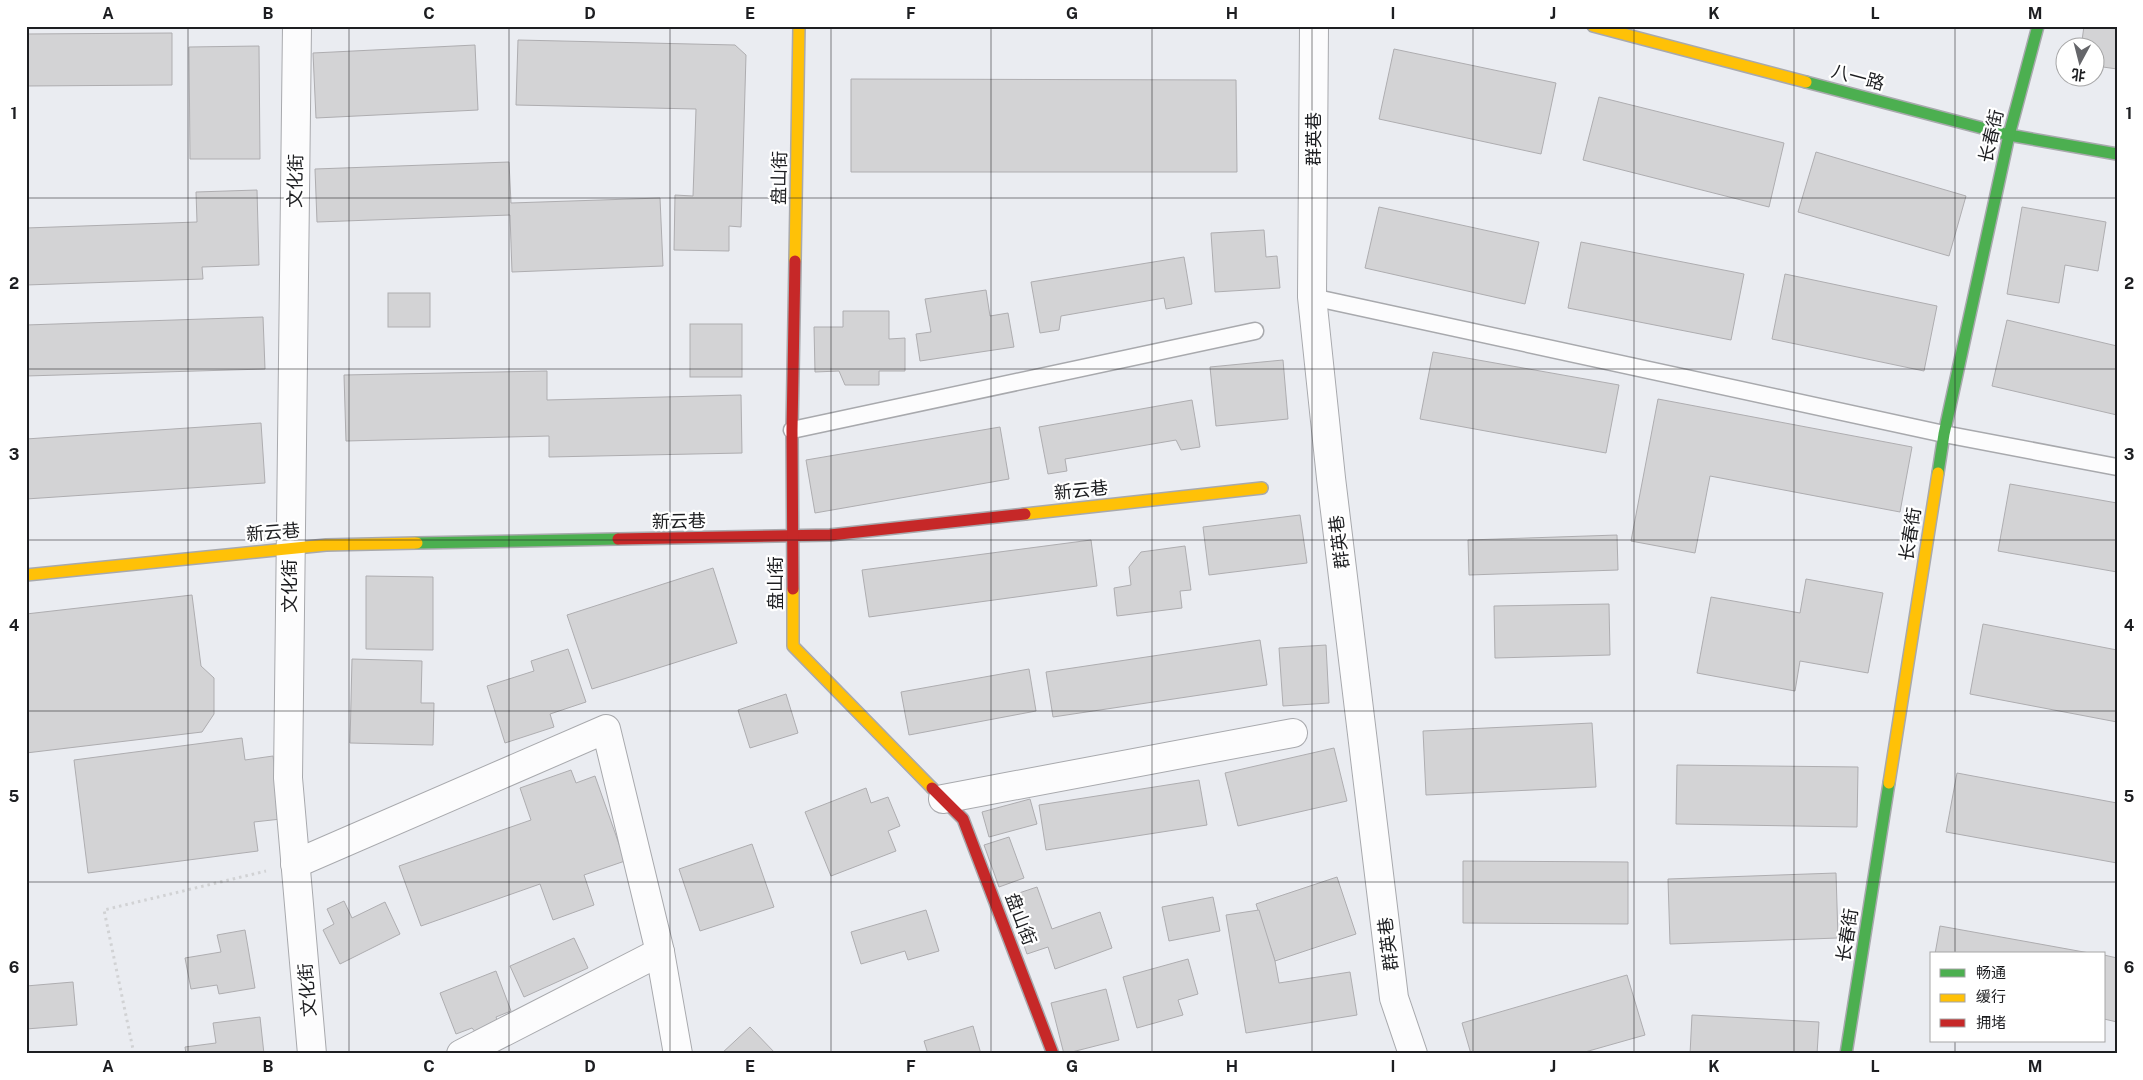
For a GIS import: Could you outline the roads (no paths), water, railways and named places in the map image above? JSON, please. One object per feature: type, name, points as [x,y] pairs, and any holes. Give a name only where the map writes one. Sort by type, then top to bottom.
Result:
[{"type":"street","name":"文化街","points":[[297,26],[288,778],[312,1054]]},
{"type":"street","name":"盘山街","points":[[799,26],[792,430],[793,646],[963,819],[1053,1054]]},
{"type":"street","name":"群英巷","points":[[1314,26],[1312,297],[1332,488],[1394,998],[1413,1054]]},
{"type":"street","name":"八一路","points":[[1593,26],[2009,135],[2117,154]]},
{"type":"street","name":"长春街","points":[[1846,1054],[1944,434],[2009,135],[2038,26]]},
{"type":"street","name":"新云巷","points":[[26,575],[336,545],[830,535],[1262,488]]},
{"type":"street","points":[[295,864],[606,729],[660,952],[678,1054]]},
{"type":"street","points":[[943,799],[1293,733]]},
{"type":"street","points":[[461,1054],[660,952]]},
{"type":"lane","points":[[1312,297],[1944,434],[2117,467]]},
{"type":"lane","points":[[792,430],[1255,331]]}]
